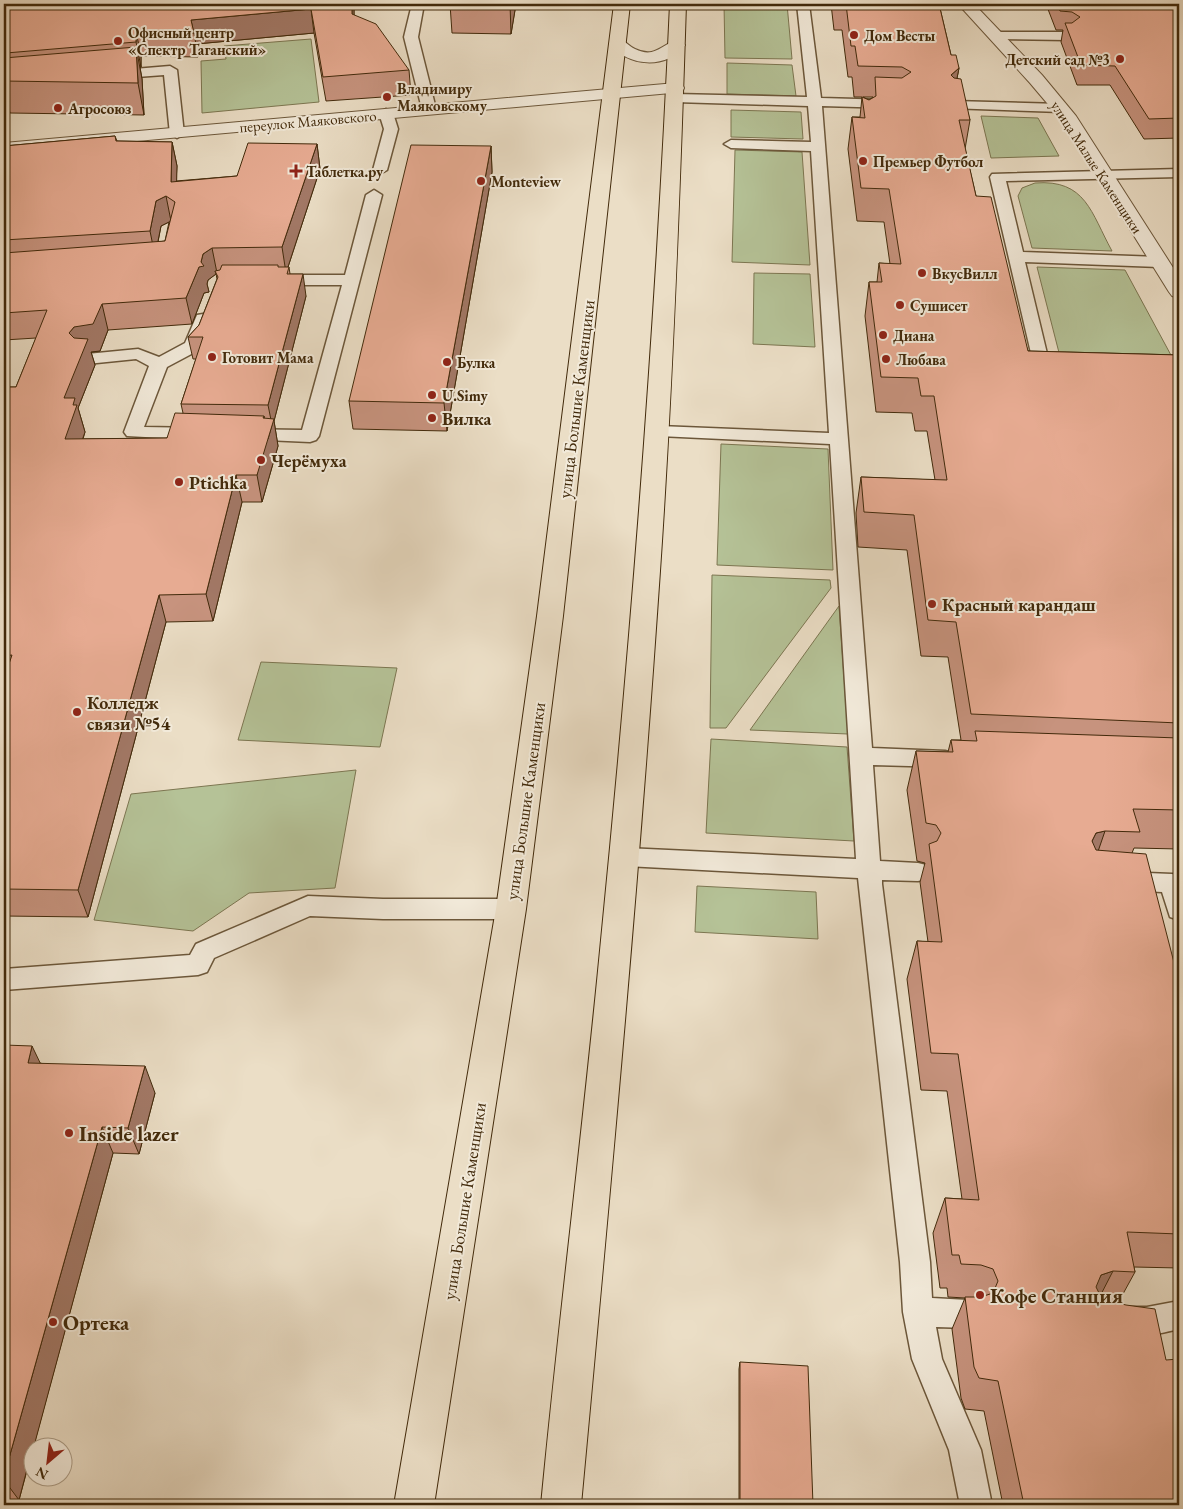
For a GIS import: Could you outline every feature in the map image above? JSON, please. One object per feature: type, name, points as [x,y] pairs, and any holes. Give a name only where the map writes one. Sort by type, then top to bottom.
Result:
[{"type":"main road","name":"улица Большие Каменщики","points":[[414,1505],[511,909],[550,616],[622,4]]},
{"type":"main road","points":[[561,1505],[626,857],[659,431],[676,93],[678,4]]},
{"type":"street","name":"улица Малые Каменщики","points":[[966,4],[1061,108],[1179,292]]},
{"type":"street","points":[[618,44],[626,53],[647,57],[668,54],[677,45]]},
{"type":"street","name":"переулок Маяковского","points":[[4,148],[177,134],[612,93]]},
{"type":"street","points":[[612,93],[676,93]]},
{"type":"lane","points":[[418,4],[411,37],[429,109]]},
{"type":"lane","points":[[803,4],[816,102],[869,870],[915,1262],[918,1312],[927,1359],[965,1450],[976,1505]]},
{"type":"lane","points":[[996,36],[1067,36]]},
{"type":"lane","points":[[92,77],[170,70],[166,84],[177,134]]},
{"type":"lane","points":[[676,93],[816,102],[898,104]]},
{"type":"lane","points":[[861,103],[863,118]]},
{"type":"lane","points":[[954,105],[1061,108]]},
{"type":"lane","points":[[380,170],[391,130],[386,113]]},
{"type":"lane","points":[[731,144],[819,147]]},
{"type":"lane","points":[[1040,362],[997,177],[1179,173]]},
{"type":"lane","points":[[209,306],[193,346],[159,364],[133,432],[310,436],[374,195]]},
{"type":"lane","points":[[1016,257],[1159,262]]},
{"type":"lane","points":[[256,280],[352,280]]},
{"type":"lane","points":[[87,359],[138,354],[159,364]]},
{"type":"lane","points":[[659,431],[839,439]]},
{"type":"lane","points":[[861,756],[969,760]]},
{"type":"lane","points":[[626,857],[918,872]]},
{"type":"lane","points":[[1101,880],[1172,883],[1179,910]]},
{"type":"lane","points":[[4,980],[198,966],[205,951],[308,906],[383,909],[511,909]]},
{"type":"lane","points":[[918,1312],[968,1314]]},
{"type":"lane","points":[[1104,1320],[1147,1322],[1179,1315]]},
{"type":"green space","points":[[724,4],[787,4],[792,59],[725,58]]},
{"type":"green space","points":[[311,39],[319,102],[202,113],[201,61],[226,59],[224,46]]},
{"type":"green space","points":[[727,63],[792,65],[796,96],[727,94]]},
{"type":"green space","points":[[731,110],[801,112],[803,139],[731,137]]},
{"type":"green space","points":[[981,116],[1038,118],[1059,156],[991,158]]},
{"type":"green space","points":[[735,150],[802,152],[810,265],[732,262]]},
{"type":"green space","points":[[1035,183],[1052,183],[1066,187],[1076,193],[1085,201],[1092,212],[1112,251],[1032,248],[1018,196],[1022,188]]},
{"type":"green space","points":[[1037,267],[1125,270],[1179,370],[1065,376]]},
{"type":"green space","points":[[754,273],[810,274],[815,347],[753,344]]},
{"type":"green space","points":[[721,444],[828,449],[833,570],[717,565]]},
{"type":"green space","points":[[712,575],[830,580],[831,588],[726,728],[710,728]]},
{"type":"green space","points":[[839,606],[848,734],[750,730]]},
{"type":"green space","points":[[261,662],[397,668],[380,747],[238,740]]},
{"type":"green space","points":[[711,739],[847,747],[854,841],[706,833]]},
{"type":"green space","points":[[356,770],[335,888],[249,893],[193,931],[94,920],[131,794]]},
{"type":"green space","points":[[697,886],[816,892],[818,939],[695,932]]},
{"type":"building","points":[[4,4],[352,4],[352,14],[376,24],[409,70],[323,77],[311,9],[191,20],[194,33],[136,31],[136,42],[6,53],[8,34],[4,41]]},
{"type":"building","points":[[846,4],[939,4],[951,55],[956,55],[959,68],[951,75],[954,78],[961,79],[970,120],[959,120],[976,196],[991,197],[1028,351],[1179,355],[1179,716],[1177,716],[1179,723],[971,714],[956,622],[928,620],[914,515],[864,512],[861,477],[947,480],[934,396],[921,396],[918,378],[881,377],[869,282],[882,282],[879,263],[901,264],[889,189],[861,188],[852,117],[865,118],[862,97],[869,100],[876,96],[875,77],[902,78],[911,72],[902,67],[858,66],[855,46],[851,46]]},
{"type":"building","name":"Детский сад №3","points":[[1057,4],[1179,4],[1179,118],[1149,119],[1115,66],[1081,65],[1065,23],[1072,23],[1080,17],[1072,12],[1060,11]]},
{"type":"building","points":[[136,47],[138,83],[4,81],[4,58]]},
{"type":"building","points":[[115,136],[116,141],[172,142],[171,182],[237,176],[248,143],[317,144],[282,247],[212,248],[203,254],[201,262],[204,266],[199,267],[186,298],[102,304],[93,324],[74,327],[69,333],[74,338],[88,339],[64,398],[75,398],[73,405],[77,405],[65,439],[167,438],[175,413],[264,416],[263,418],[274,419],[257,475],[236,475],[206,594],[159,595],[78,890],[4,889],[4,679],[12,655],[4,656],[4,387],[16,387],[47,310],[4,313],[4,253],[165,241],[175,202],[166,196],[156,201],[150,231],[4,240],[4,146]]},
{"type":"building","points":[[411,145],[491,146],[444,403],[349,401]]},
{"type":"building","points":[[222,265],[278,265],[278,267],[289,267],[287,274],[303,274],[268,405],[181,404],[203,337],[188,337],[199,325],[218,277],[215,271],[220,270]]},
{"type":"building","points":[[975,731],[1179,738],[1179,810],[1133,809],[1140,832],[1105,831],[1096,833],[1092,841],[1096,850],[1146,854],[1179,982],[1179,1234],[1127,1232],[1135,1272],[1113,1271],[1101,1275],[1096,1287],[1102,1299],[1155,1309],[1166,1360],[1179,1359],[1179,1505],[1024,1505],[998,1381],[979,1378],[974,1367],[965,1297],[981,1297],[993,1293],[998,1281],[993,1269],[981,1265],[961,1264],[959,1255],[952,1255],[945,1198],[979,1200],[958,1054],[931,1053],[917,941],[942,942],[929,844],[937,841],[941,833],[936,825],[926,823],[916,751],[953,752],[951,740],[977,741]]},
{"type":"building","points":[[4,1045],[32,1046],[28,1063],[145,1066],[128,1128],[102,1127],[4,1476]]},
{"type":"building","points":[[740,1362],[808,1366],[813,1505],[740,1505]]},
{"type":"place","name":"Дом Весты","points":[[854,35]]},
{"type":"place","name":"Офисный центр «Спектр Таганский»","points":[[118,41]]},
{"type":"place","name":"Детский сад №3","points":[[1120,59]]},
{"type":"place","name":"Владимиру Маяковскому","points":[[387,97]]},
{"type":"place","name":"Агросоюз","points":[[58,108]]},
{"type":"place","name":"Премьер Футбол","points":[[863,161]]},
{"type":"place","name":"Таблетка.ру","points":[[296,171]]},
{"type":"place","name":"Monteview","points":[[481,181]]},
{"type":"place","name":"ВкусВилл","points":[[922,273]]},
{"type":"place","name":"Сушисет","points":[[900,305]]},
{"type":"place","name":"Диана","points":[[883,335]]},
{"type":"place","name":"Готовит Мама","points":[[212,357]]},
{"type":"place","name":"Любава","points":[[886,359]]},
{"type":"place","name":"Булка","points":[[447,362]]},
{"type":"place","name":"U.Simy","points":[[432,395]]},
{"type":"place","name":"Вилка","points":[[432,418]]},
{"type":"place","name":"Черёмуха","points":[[261,460]]},
{"type":"place","name":"Ptichka","points":[[179,482]]},
{"type":"place","name":"Красный карандаш","points":[[932,604]]},
{"type":"place","name":"Колледж связи №54","points":[[77,712]]},
{"type":"place","name":"Inside lazer","points":[[69,1133]]},
{"type":"place","name":"Кофе Станция","points":[[980,1295]]},
{"type":"place","name":"Ортека","points":[[53,1322]]}]
